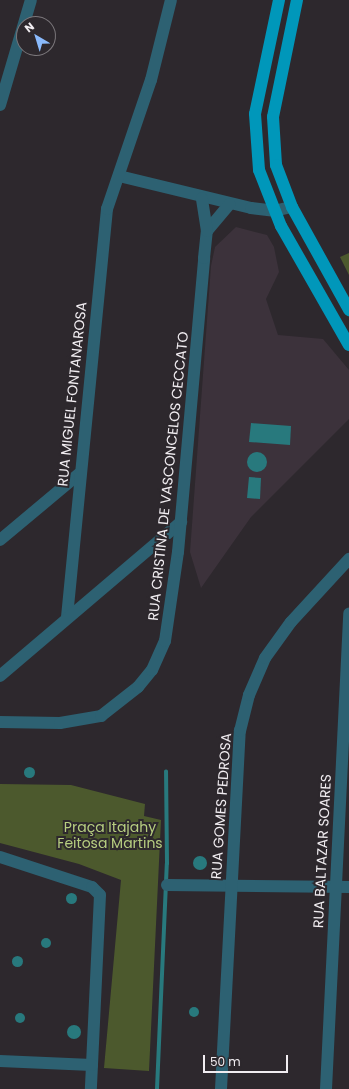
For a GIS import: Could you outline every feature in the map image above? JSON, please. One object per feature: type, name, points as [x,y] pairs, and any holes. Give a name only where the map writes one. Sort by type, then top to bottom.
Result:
[{"type":"main road","points":[[279,0],[258,97],[254,137],[259,170],[274,211],[349,345]]},
{"type":"main road","points":[[297,0],[273,117],[272,143],[276,165],[292,207],[349,310]]},
{"type":"street","points":[[0,105],[31,0]]},
{"type":"street","name":"RUA MIGUEL FONTANAROSA","points":[[66,617],[79,474],[107,208],[151,80],[171,0]]},
{"type":"street","points":[[119,176],[230,204],[274,211],[292,207]]},
{"type":"street","name":"RUA CRISTINA DE VASCONCELOS CECCATO","points":[[0,722],[60,723],[101,716],[138,687],[152,670],[165,641],[181,522],[207,231],[202,198]]},
{"type":"street","points":[[207,231],[230,204]]},
{"type":"street","points":[[0,540],[79,474]]},
{"type":"street","points":[[0,676],[66,617],[181,522]]},
{"type":"street","name":"RUA GOMES PEDROSA","points":[[221,1089],[238,752],[249,695],[265,658],[291,622],[349,559]]},
{"type":"street","name":"RUA BALTAZAR SOARES","points":[[326,1089],[349,614]]},
{"type":"street","points":[[0,857],[92,887],[100,895],[91,1089]]},
{"type":"street","points":[[167,885],[349,887]]},
{"type":"street","points":[[0,1062],[92,1065]]},
{"type":"shaded area","points":[[236,227],[267,235],[274,247],[279,272],[266,299],[278,335],[323,339],[349,370],[349,419],[251,517],[201,588],[190,552],[211,266],[215,247]]},
{"type":"green space","points":[[349,253],[349,275],[340,257]]},
{"type":"green space","name":"Praça Itajahy Feitosa Martins","points":[[0,784],[71,785],[145,804],[144,816],[161,820],[149,1071],[104,1068],[121,880],[79,864],[0,843]]},
{"type":"water","points":[[251,423],[291,426],[290,445],[249,442]]},
{"type":"water","points":[[253,452],[261,452],[267,458],[267,466],[261,472],[253,472],[247,466],[247,458]]},
{"type":"water","points":[[249,477],[261,478],[260,499],[247,498]]},
{"type":"water","points":[[27,767],[31,767],[33,768],[33,776],[27,777],[24,774],[24,770]]},
{"type":"water","points":[[200,856],[205,858],[207,863],[205,868],[200,870],[195,868],[193,863],[195,858]]},
{"type":"water","points":[[71,892],[75,894],[77,898],[75,902],[71,904],[67,902],[65,898],[67,894]]},
{"type":"water","points":[[44,938],[48,938],[50,939],[50,947],[44,948],[41,945],[41,941]]},
{"type":"water","points":[[15,956],[19,956],[21,957],[21,965],[15,966],[12,963],[12,959]]},
{"type":"water","points":[[192,1007],[196,1007],[198,1008],[198,1016],[192,1017],[189,1014],[189,1010]]},
{"type":"water","points":[[18,1013],[22,1013],[24,1014],[24,1022],[18,1023],[15,1020],[15,1016]]},
{"type":"water","points":[[74,1025],[79,1027],[81,1032],[79,1037],[74,1039],[69,1037],[67,1032],[69,1027]]},
{"type":"waterway","points":[[157,1089],[167,864],[166,772]]}]
